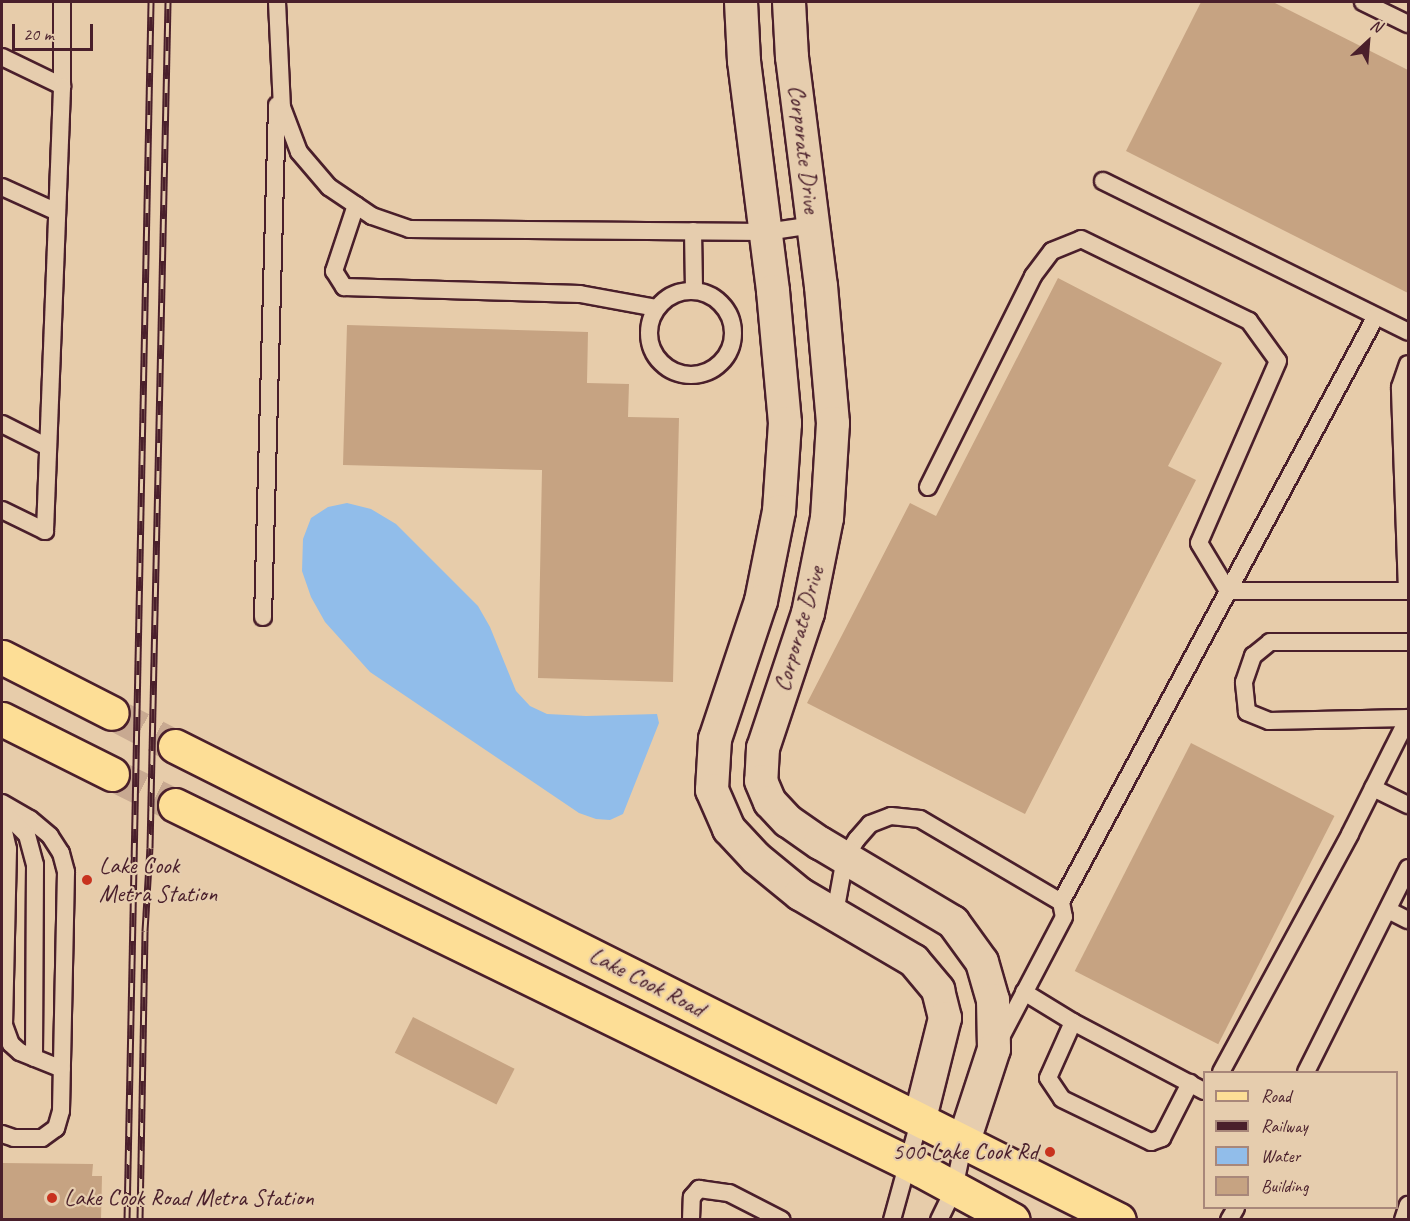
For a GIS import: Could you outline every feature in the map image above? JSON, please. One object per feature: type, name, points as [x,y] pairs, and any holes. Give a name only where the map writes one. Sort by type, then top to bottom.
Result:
[{"type":"main road","points":[[2,657],[112,712]]},
{"type":"main road","points":[[2,719],[112,774]]},
{"type":"main road","name":"Lake Cook Road","points":[[175,746],[920,1118],[1119,1220]]},
{"type":"main road","name":"Lake Cook Road","points":[[175,805],[908,1163],[1013,1220]]},
{"type":"street","name":"Corporate Drive","points":[[741,2],[744,61],[766,232],[785,423],[779,511],[761,601],[715,739],[712,790],[729,829],[756,858],[800,894],[914,961],[938,990],[945,1018],[920,1118]]},
{"type":"street","name":"Corporate Drive","points":[[789,2],[792,57],[814,225],[833,423],[827,518],[808,613],[763,748],[761,782],[770,802],[788,821],[953,922],[982,962],[993,1000],[994,1049],[964,1141]]},
{"type":"lane","points":[[2,510],[45,531],[62,86],[62,2]]},
{"type":"lane","points":[[263,617],[278,65],[277,2]]},
{"type":"lane","points":[[1363,2],[1408,24]]},
{"type":"lane","points":[[2,57],[62,86]]},
{"type":"lane","points":[[278,65],[282,107],[299,152],[329,187],[372,216],[410,229],[766,232],[814,225]]},
{"type":"lane","points":[[1103,181],[1408,332]]},
{"type":"lane","points":[[2,187],[57,212]]},
{"type":"lane","points":[[356,205],[334,271],[344,287],[580,294],[656,308]]},
{"type":"lane","points":[[693,231],[694,290]]},
{"type":"lane","points":[[928,487],[1033,276],[1052,252],[1081,239],[1249,321],[1278,361],[1199,543],[1228,591]]},
{"type":"lane","points":[[694,290],[707,293],[719,300],[728,311],[733,324],[734,338],[730,351],[711,371],[698,375],[684,375],[670,370],[659,361],[651,349],[648,335],[650,321],[656,308],[667,298],[679,292],[694,290]]},
{"type":"lane","points":[[994,1049],[1064,917],[1061,902],[1376,316]]},
{"type":"lane","points":[[1228,591],[1408,591],[1400,387],[1408,364]]},
{"type":"lane","points":[[2,424],[48,447]]},
{"type":"lane","points":[[1222,1071],[1408,718],[1269,721],[1247,712],[1244,682],[1253,656],[1270,642],[1408,642]]},
{"type":"lane","points":[[1373,788],[1408,805]]},
{"type":"lane","points":[[2,803],[30,819],[50,836],[61,853],[66,872],[61,1111],[56,1128],[42,1138],[14,1138],[2,1134]]},
{"type":"lane","points":[[2,810],[27,835],[34,865],[34,1058]]},
{"type":"lane","points":[[835,913],[845,858],[856,839],[870,824],[891,816],[920,819],[1061,902]]},
{"type":"lane","points":[[2,823],[8,849],[4,1025],[11,1044],[34,1058],[62,1069]]},
{"type":"lane","points":[[1307,1071],[1408,868]]},
{"type":"lane","points":[[1388,910],[1408,920]]},
{"type":"lane","points":[[1024,992],[1073,1022],[1197,1087],[1162,1138],[1151,1142],[1062,1099],[1048,1078],[1073,1022]]},
{"type":"lane","points":[[892,1220],[920,1118]]},
{"type":"lane","points":[[939,1220],[954,1189],[964,1141]]},
{"type":"lane","points":[[691,1220],[692,1197],[699,1189],[729,1193],[782,1220]]},
{"type":"lane","points":[[1403,1220],[1408,1205]]},
{"type":"water","points":[[347,503],[371,509],[396,524],[478,606],[490,627],[516,691],[530,706],[547,714],[586,716],[657,714],[659,723],[623,814],[610,820],[596,819],[579,813],[370,672],[325,622],[311,597],[302,571],[303,539],[311,518],[328,507]]},
{"type":"building","points":[[1201,2],[1273,2],[1408,70],[1408,293],[1126,151]]},
{"type":"building","points":[[1058,278],[1222,363],[1168,466],[1196,480],[1025,814],[807,703],[910,503],[936,516]]},
{"type":"building","points":[[347,325],[588,332],[587,383],[629,384],[628,417],[679,418],[673,682],[538,678],[542,470],[343,465]]},
{"type":"building","points":[[1191,743],[1334,816],[1218,1044],[1075,971]]},
{"type":"building","points":[[413,1017],[515,1069],[496,1104],[395,1053]]},
{"type":"building","name":"Lake Cook Road Metra Station","points":[[2,1163],[93,1164],[92,1176],[102,1176],[101,1220],[2,1220]]},
{"type":"tunnel","points":[[112,713],[175,746]]},
{"type":"tunnel","points":[[112,774],[175,805]]},
{"type":"railway","points":[[127,1220],[151,2]]},
{"type":"railway","points":[[140,1220],[168,2]]},
{"type":"place","name":"Lake Cook Metra Station","points":[[87,880]]},
{"type":"place","name":"500 Lake Cook Rd","points":[[1050,1152]]},
{"type":"place","name":"Lake Cook Road Metra Station","points":[[52,1198]]}]
